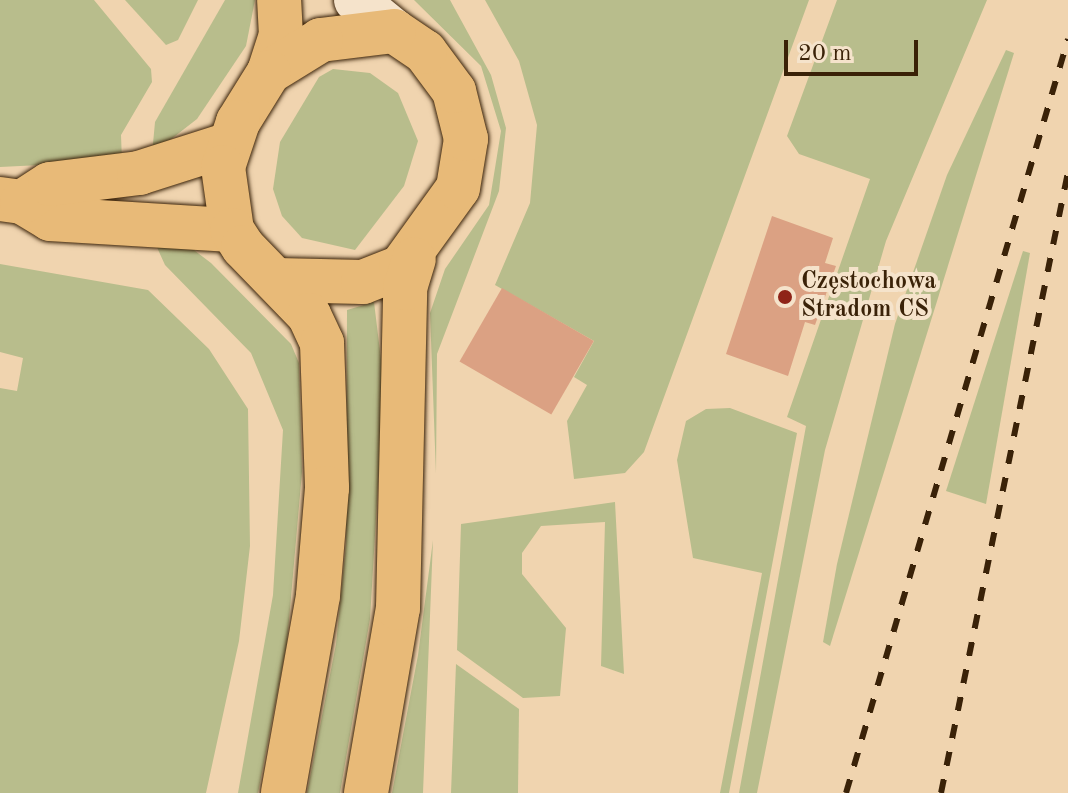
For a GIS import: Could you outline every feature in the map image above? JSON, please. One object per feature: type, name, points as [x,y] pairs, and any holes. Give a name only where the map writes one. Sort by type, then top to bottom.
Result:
[{"type":"main road","points":[[279,0],[281,36],[269,72],[227,145],[223,198],[232,230],[277,280],[322,343],[326,400],[318,596],[283,793]]},
{"type":"main road","points":[[356,0],[441,70],[454,91],[466,139],[458,188],[414,259],[405,288],[398,608],[366,793]]},
{"type":"main road","points":[[269,72],[321,40],[394,31]]},
{"type":"main road","points":[[11,200],[50,184],[139,173],[227,145]]},
{"type":"main road","points":[[11,200],[50,219],[232,230]]},
{"type":"main road","points":[[277,280],[363,282],[414,259]]},
{"type":"green space","points":[[0,0],[94,0],[151,69],[152,82],[121,135],[122,161],[0,167]]},
{"type":"green space","points":[[125,0],[198,0],[178,40],[166,45]]},
{"type":"green space","points":[[225,0],[255,0],[246,46],[197,119],[152,154],[155,122]]},
{"type":"green space","points":[[414,0],[450,0],[491,75],[506,128],[499,191],[437,354],[436,474],[430,313],[445,269],[489,205],[501,131],[481,66]]},
{"type":"green space","points":[[485,0],[809,0],[644,452],[625,473],[574,479],[567,421],[587,385],[574,377],[594,341],[495,285],[530,203],[537,125],[519,61]]},
{"type":"green space","points":[[837,0],[987,0],[886,241],[825,450],[757,793],[739,793],[806,426],[787,417],[870,179],[799,154],[787,136]]},
{"type":"green space","points":[[1006,50],[1014,53],[830,646],[823,642],[837,564],[895,324],[947,175]]},
{"type":"green space","points":[[333,69],[370,73],[398,93],[418,141],[404,186],[355,250],[302,238],[282,216],[273,189],[280,142],[319,77]]},
{"type":"green space","points":[[155,243],[186,244],[211,263],[291,344],[299,363],[302,472],[287,643],[258,793],[238,793],[273,595],[283,430],[251,353],[165,265]]},
{"type":"green space","points":[[1023,251],[1030,253],[986,504],[946,491]]},
{"type":"green space","points":[[0,264],[148,290],[209,349],[248,409],[250,546],[239,641],[206,793],[0,793],[0,388],[17,391],[23,358],[0,352]]},
{"type":"green space","points":[[374,302],[384,384],[370,619],[340,793],[307,793],[336,644],[346,544],[347,310]]},
{"type":"green space","points":[[730,408],[797,433],[729,793],[720,793],[762,573],[693,558],[677,460],[686,421],[706,409]]},
{"type":"green space","points":[[615,502],[624,674],[601,666],[605,522],[541,526],[522,553],[522,574],[566,628],[560,696],[523,698],[457,650],[461,524]]},
{"type":"green space","points":[[433,540],[423,793],[392,793],[418,655]]},
{"type":"green space","points":[[456,664],[519,709],[518,793],[451,793]]},
{"type":"building","name":"Częstochowa Stradom CS","points":[[772,216],[833,238],[825,263],[836,266],[815,325],[805,322],[788,376],[726,354]]},
{"type":"building","points":[[502,288],[594,341],[551,415],[460,362]]},
{"type":"railway","points":[[846,793],[1068,39]]},
{"type":"railway","points":[[941,793],[1068,172]]},
{"type":"place","name":"Częstochowa Stradom CS","points":[[785,297]]}]
